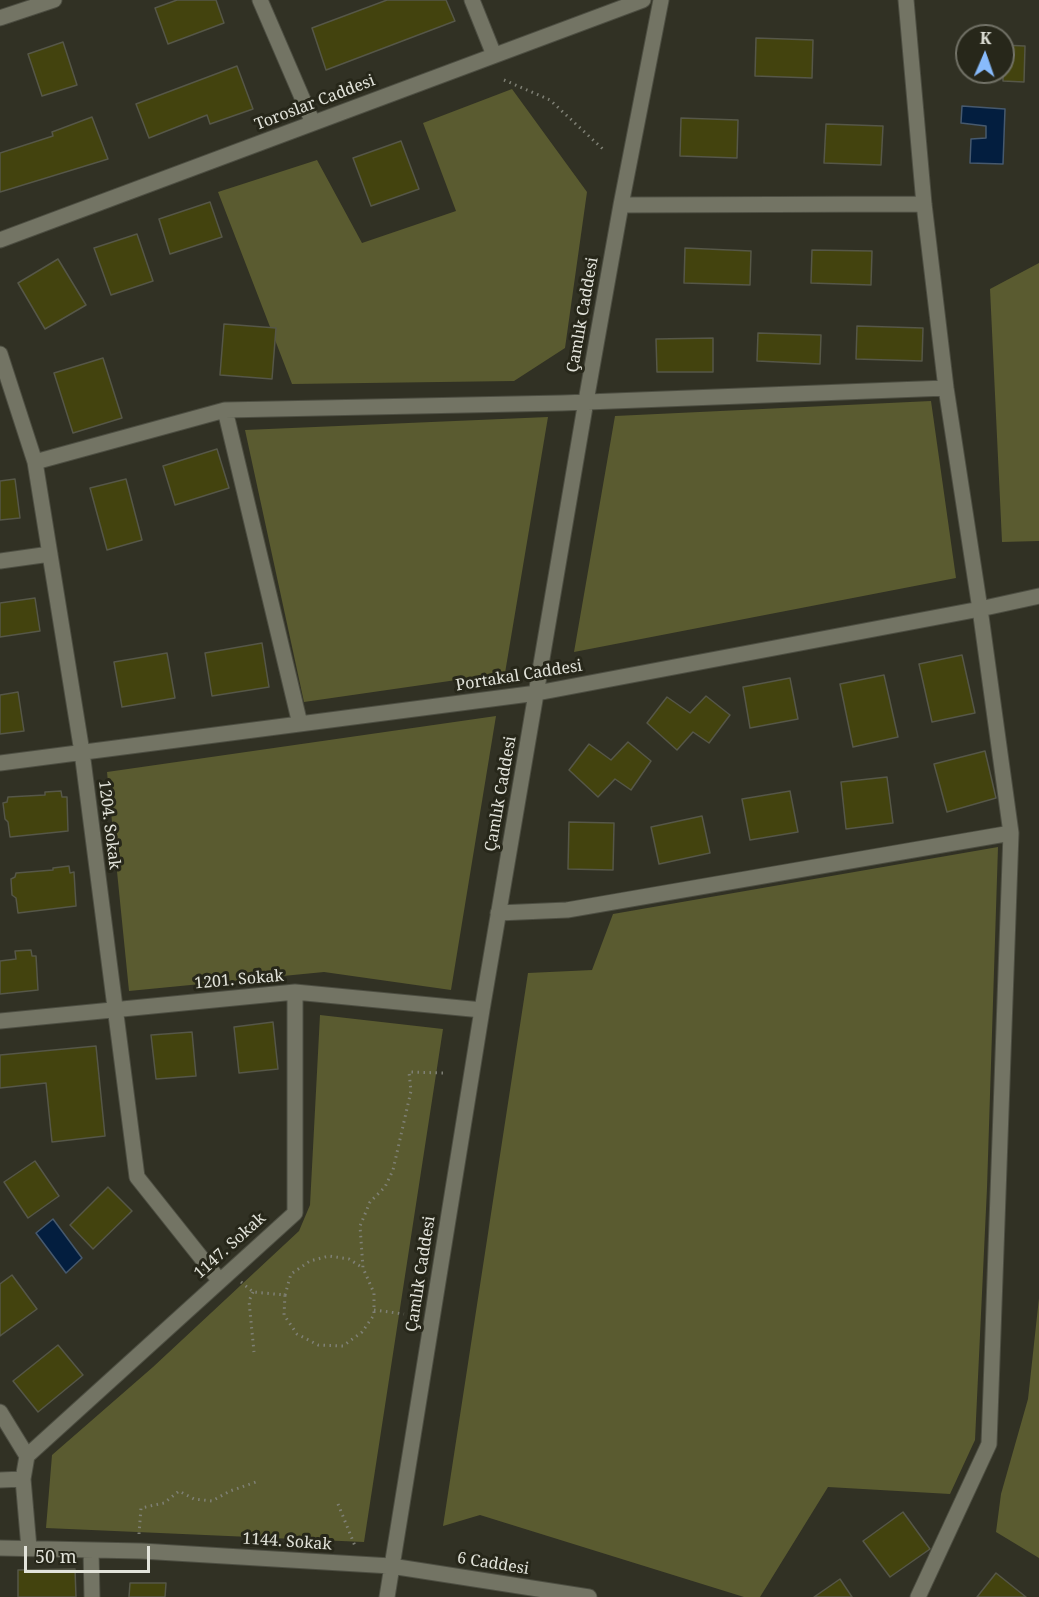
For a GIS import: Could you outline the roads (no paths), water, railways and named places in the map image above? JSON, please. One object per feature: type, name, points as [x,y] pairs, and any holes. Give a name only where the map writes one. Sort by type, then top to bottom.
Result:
[{"type":"street","points":[[0,18],[54,0]]},
{"type":"street","points":[[260,0],[314,123]]},
{"type":"street","points":[[472,0],[494,55]]},
{"type":"street","name":"Toroslar Caddesi","points":[[0,240],[643,0]]},
{"type":"street","name":"Çamlık Caddesi","points":[[387,1597],[498,913],[586,401],[661,0]]},
{"type":"street","points":[[906,0],[924,204],[946,387],[1011,833],[989,1444],[918,1597]]},
{"type":"street","points":[[621,205],[924,204]]},
{"type":"street","name":"1204. Sokak","points":[[0,354],[35,462],[82,752],[138,1177],[219,1280]]},
{"type":"street","points":[[35,462],[225,410],[586,401],[946,387]]},
{"type":"street","points":[[225,410],[300,724]]},
{"type":"street","points":[[0,561],[50,554]]},
{"type":"street","name":"Portakal Caddesi","points":[[0,763],[537,693],[1039,596]]},
{"type":"street","points":[[498,913],[567,910],[1011,833]]},
{"type":"street","name":"1201. Sokak","points":[[0,1021],[295,992],[482,1010]]},
{"type":"street","name":"1147. Sokak","points":[[27,1456],[295,1213],[295,992]]},
{"type":"street","points":[[0,1412],[27,1456],[23,1479],[28,1548]]},
{"type":"street","points":[[0,1480],[23,1479]]},
{"type":"street","name":"1144. Sokak","points":[[0,1548],[91,1550],[391,1566]]},
{"type":"street","points":[[91,1550],[92,1597]]},
{"type":"street","name":"6 Caddesi","points":[[391,1566],[589,1597]]},
{"type":"water","points":[[962,106],[1005,109],[1003,164],[970,163],[971,139],[986,138],[986,126],[961,123]]},
{"type":"water","points":[[53,1219],[82,1258],[66,1273],[36,1233]]}]
